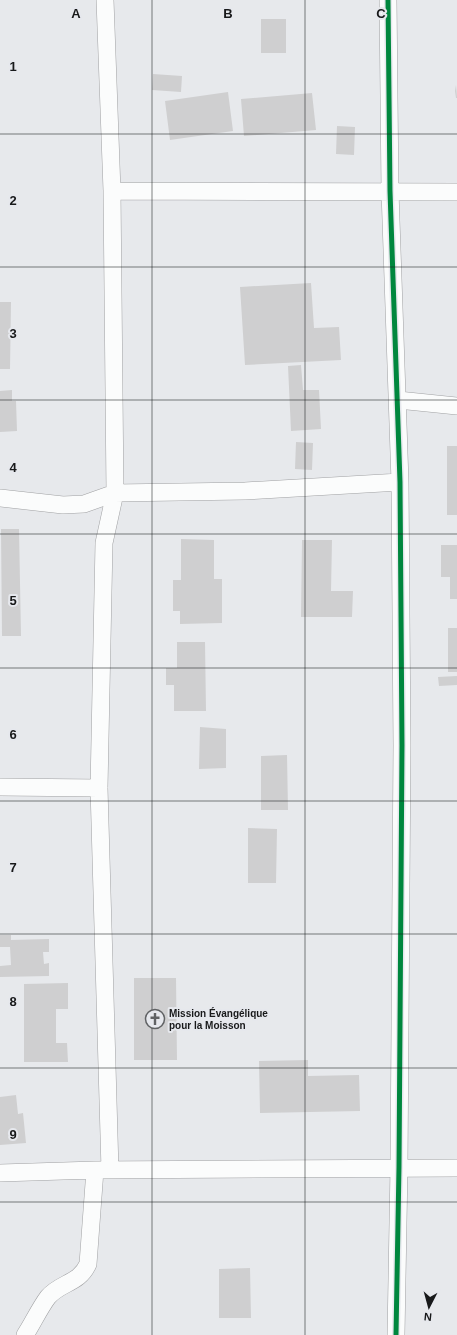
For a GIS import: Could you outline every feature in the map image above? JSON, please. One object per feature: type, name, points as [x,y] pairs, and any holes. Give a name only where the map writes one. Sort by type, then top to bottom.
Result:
[{"type":"street","points":[[25,1335],[49,1296],[84,1274],[88,1264],[103,1170],[99,788],[104,543],[115,493],[112,191],[105,0]]},
{"type":"street","points":[[388,0],[390,191],[400,482],[402,753],[399,1168],[396,1335]]},
{"type":"street","points":[[112,191],[457,192]]},
{"type":"street","points":[[398,400],[457,406]]},
{"type":"street","points":[[0,498],[63,504],[84,504],[115,493],[245,491],[400,482]]},
{"type":"street","points":[[0,787],[99,788]]},
{"type":"street","points":[[0,1173],[103,1170],[457,1168]]},
{"type":"building","points":[[261,19],[286,19],[286,53],[261,53]]},
{"type":"building","points":[[153,74],[182,76],[181,92],[152,90]]},
{"type":"building","points":[[456,85],[457,98],[455,91]]},
{"type":"building","points":[[228,92],[233,131],[170,140],[165,101]]},
{"type":"building","points":[[312,93],[316,130],[244,136],[241,99]]},
{"type":"building","points":[[337,126],[355,127],[354,155],[336,154]]},
{"type":"building","points":[[311,283],[314,328],[339,327],[341,360],[245,365],[240,287]]},
{"type":"building","points":[[0,302],[11,302],[10,369],[0,369]]},
{"type":"building","points":[[301,365],[303,390],[319,390],[321,429],[291,431],[288,366]]},
{"type":"building","points":[[12,390],[12,401],[16,401],[17,431],[0,432],[0,391]]},
{"type":"building","points":[[296,442],[313,443],[312,470],[295,469]]},
{"type":"building","points":[[447,446],[457,446],[457,515],[447,515]]},
{"type":"building","points":[[1,529],[19,529],[21,636],[2,636]]},
{"type":"building","points":[[181,539],[214,540],[214,579],[222,579],[222,623],[180,624],[180,611],[173,611],[173,580],[181,580]]},
{"type":"building","points":[[302,540],[332,540],[331,591],[353,591],[352,617],[301,617]]},
{"type":"building","points":[[441,545],[457,545],[457,599],[450,599],[450,577],[441,577]]},
{"type":"building","points":[[448,628],[457,628],[457,672],[448,672]]},
{"type":"building","points":[[177,642],[205,642],[206,711],[174,711],[174,685],[166,685],[166,668],[177,668]]},
{"type":"building","points":[[457,676],[457,685],[439,686],[438,677]]},
{"type":"building","points":[[200,727],[226,729],[226,768],[199,769]]},
{"type":"building","points":[[287,755],[288,810],[261,810],[261,756]]},
{"type":"building","points":[[248,828],[277,829],[276,883],[248,883]]},
{"type":"building","points":[[0,935],[11,935],[11,940],[49,939],[49,952],[43,952],[44,964],[49,963],[49,976],[0,977],[0,966],[11,965],[10,947],[0,947]]},
{"type":"building","name":"Mission Évangélique pour la Moisson","points":[[134,978],[176,978],[177,1060],[134,1060]]},
{"type":"building","points":[[68,983],[68,1009],[56,1009],[56,1043],[67,1043],[68,1062],[24,1062],[24,984]]},
{"type":"building","points":[[308,1060],[308,1076],[359,1075],[360,1111],[260,1113],[259,1061]]},
{"type":"building","points":[[16,1095],[18,1114],[23,1113],[26,1143],[0,1145],[0,1097]]},
{"type":"building","points":[[250,1268],[251,1318],[219,1318],[219,1269]]},
{"type":"cycle path","points":[[388,0],[390,191],[400,482],[402,745],[399,1167],[396,1335]]},
{"type":"place","name":"Mission Évangélique pour la Moisson","points":[[155,1019]]}]
